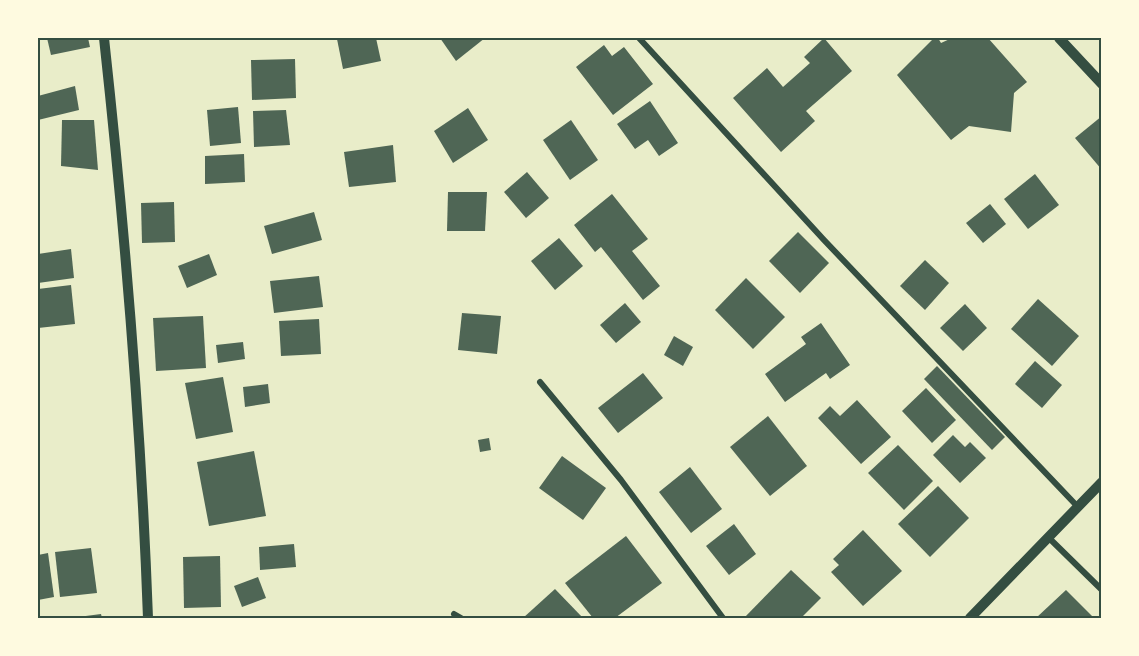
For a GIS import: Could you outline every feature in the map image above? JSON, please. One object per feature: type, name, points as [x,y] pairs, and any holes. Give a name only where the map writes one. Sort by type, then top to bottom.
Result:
[{"type":"street","points":[[104,38],[122,205],[140,446],[148,618]]},
{"type":"street","points":[[639,38],[824,240],[1078,507]]},
{"type":"street","points":[[1059,38],[1101,84]]},
{"type":"street","points":[[540,382],[621,480],[723,618]]},
{"type":"street","points":[[970,618],[1101,482]]},
{"type":"street","points":[[1049,537],[1101,590]]},
{"type":"street","points":[[454,614],[461,618]]},
{"type":"building","points":[[47,38],[88,38],[90,47],[51,55]]},
{"type":"building","points":[[376,38],[381,61],[343,69],[337,39]]},
{"type":"building","points":[[440,38],[485,38],[456,61]]},
{"type":"building","points":[[824,38],[852,71],[806,111],[815,121],[781,152],[733,98],[767,68],[783,87],[810,63],[804,57]]},
{"type":"building","points":[[934,38],[938,38],[941,43],[952,38],[988,38],[1027,82],[1014,93],[1011,132],[969,126],[951,140],[897,75]]},
{"type":"building","points":[[604,45],[612,56],[624,47],[653,84],[613,115],[576,67]]},
{"type":"building","points":[[295,59],[296,98],[252,100],[251,60]]},
{"type":"building","points":[[75,86],[79,110],[38,120],[38,96]]},
{"type":"building","points":[[650,101],[678,143],[659,156],[648,140],[635,149],[617,124]]},
{"type":"building","points":[[238,107],[241,143],[210,146],[207,110]]},
{"type":"building","points":[[468,108],[488,140],[453,163],[434,131]]},
{"type":"building","points":[[286,110],[290,145],[254,147],[253,111]]},
{"type":"building","points":[[1102,116],[1102,170],[1075,138]]},
{"type":"building","points":[[62,120],[94,120],[98,170],[61,166]]},
{"type":"building","points":[[571,120],[598,160],[570,180],[543,140]]},
{"type":"building","points":[[393,145],[396,182],[349,187],[344,152]]},
{"type":"building","points":[[244,154],[245,182],[205,184],[205,156]]},
{"type":"building","points":[[527,172],[549,198],[526,218],[504,192]]},
{"type":"building","points":[[1035,174],[1059,205],[1028,229],[1004,199]]},
{"type":"building","points":[[448,192],[487,192],[485,231],[447,231]]},
{"type":"building","points":[[612,194],[648,239],[632,251],[660,286],[643,300],[601,247],[595,252],[574,225]]},
{"type":"building","points":[[174,202],[175,242],[142,243],[141,203]]},
{"type":"building","points":[[990,204],[1006,224],[983,243],[966,223]]},
{"type":"building","points":[[314,212],[322,240],[272,254],[264,226]]},
{"type":"building","points":[[798,232],[829,263],[800,293],[769,261]]},
{"type":"building","points":[[559,238],[583,266],[555,290],[531,261]]},
{"type":"building","points":[[71,249],[74,278],[38,283],[38,254]]},
{"type":"building","points":[[209,254],[217,275],[187,288],[178,266]]},
{"type":"building","points":[[925,260],[949,283],[925,310],[900,286]]},
{"type":"building","points":[[319,276],[323,307],[274,313],[270,281]]},
{"type":"building","points":[[746,278],[785,317],[753,349],[715,310]]},
{"type":"building","points":[[71,285],[75,324],[38,328],[38,289]]},
{"type":"building","points":[[1038,299],[1079,336],[1052,366],[1011,329]]},
{"type":"building","points":[[625,303],[641,322],[616,343],[600,325]]},
{"type":"building","points":[[965,304],[987,328],[963,351],[940,328]]},
{"type":"building","points":[[462,313],[501,316],[497,354],[458,350]]},
{"type":"building","points":[[203,316],[206,368],[156,371],[153,318]]},
{"type":"building","points":[[319,319],[321,354],[281,356],[279,321]]},
{"type":"building","points":[[821,323],[850,365],[830,379],[826,373],[785,402],[765,374],[806,344],[801,337]]},
{"type":"building","points":[[674,336],[693,347],[683,366],[664,355]]},
{"type":"building","points":[[243,342],[245,359],[218,363],[216,345]]},
{"type":"building","points":[[1035,361],[1062,385],[1042,408],[1015,384]]},
{"type":"building","points":[[937,366],[1005,437],[992,450],[924,379]]},
{"type":"building","points":[[643,373],[663,398],[618,433],[598,408]]},
{"type":"building","points":[[223,377],[233,432],[196,439],[185,383]]},
{"type":"building","points":[[268,384],[270,403],[245,407],[243,387]]},
{"type":"building","points":[[926,388],[956,420],[932,443],[902,411]]},
{"type":"building","points":[[857,400],[891,437],[861,464],[818,418],[830,406],[840,416]]},
{"type":"building","points":[[768,416],[807,466],[770,496],[730,447]]},
{"type":"building","points":[[953,435],[965,447],[970,442],[986,458],[960,483],[933,455]]},
{"type":"building","points":[[489,438],[491,450],[480,452],[478,440]]},
{"type":"building","points":[[898,445],[933,481],[904,510],[868,473]]},
{"type":"building","points":[[254,451],[266,516],[209,526],[197,462]]},
{"type":"building","points":[[562,456],[606,488],[583,520],[539,488]]},
{"type":"building","points":[[690,467],[722,509],[691,533],[659,492]]},
{"type":"building","points":[[938,486],[969,518],[930,557],[898,524]]},
{"type":"building","points":[[734,524],[756,554],[729,575],[706,546]]},
{"type":"building","points":[[863,530],[902,571],[863,606],[831,572],[839,565],[833,559]]},
{"type":"building","points":[[626,536],[662,583],[615,618],[593,618],[565,583]]},
{"type":"building","points":[[294,544],[296,567],[260,570],[259,547]]},
{"type":"building","points":[[91,548],[97,593],[60,597],[55,552]]},
{"type":"building","points":[[48,553],[54,597],[38,600],[38,555]]},
{"type":"building","points":[[220,556],[221,607],[184,608],[183,557]]},
{"type":"building","points":[[791,570],[821,598],[801,618],[744,618]]},
{"type":"building","points":[[258,577],[266,598],[242,607],[234,586]]},
{"type":"building","points":[[555,589],[583,618],[523,618]]},
{"type":"building","points":[[1066,590],[1094,618],[1036,618]]},
{"type":"building","points":[[101,614],[102,618],[78,618],[78,617]]}]
